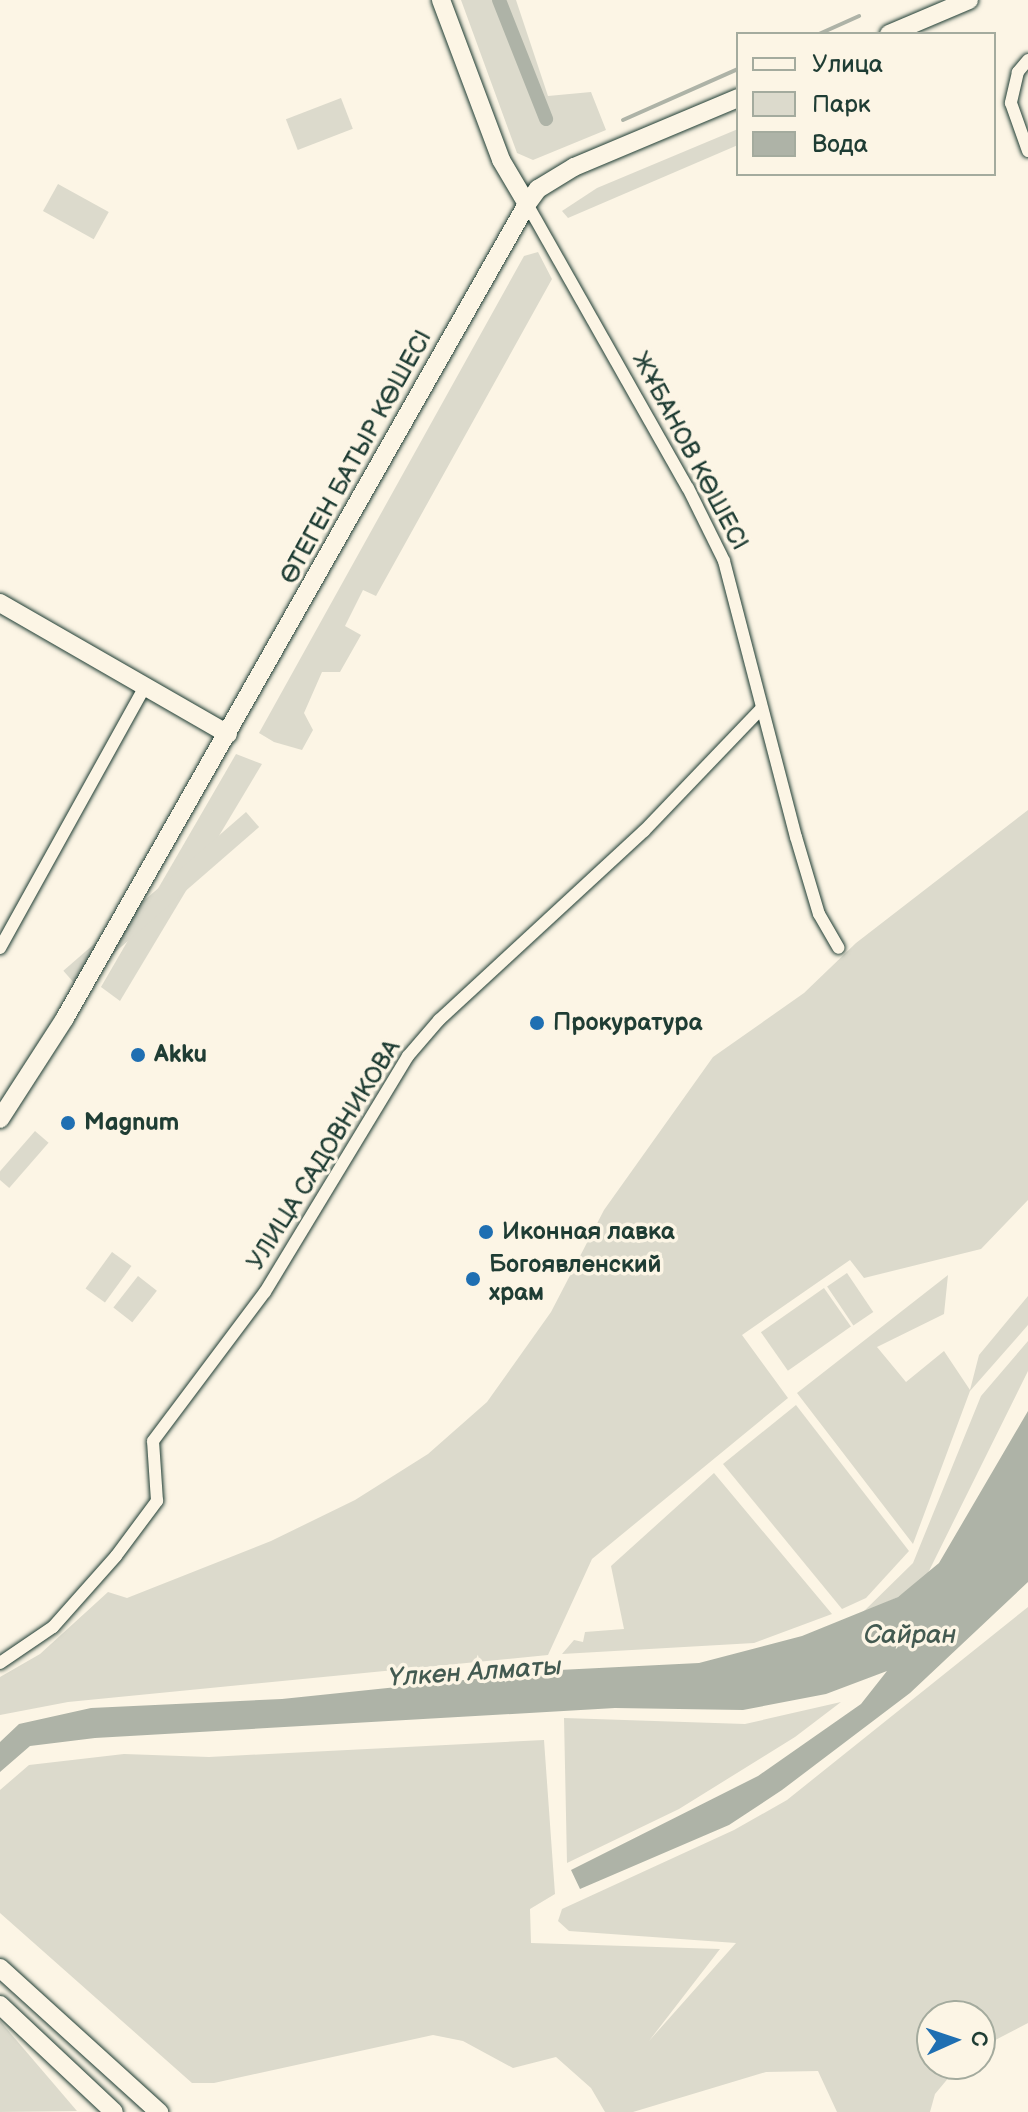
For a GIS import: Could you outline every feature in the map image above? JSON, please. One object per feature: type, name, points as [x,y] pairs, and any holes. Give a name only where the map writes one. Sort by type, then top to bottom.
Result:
[{"type":"main road","name":"ЖҰБАНОВ КӨШЕСІ","points":[[441,0],[501,160],[527,204]]},
{"type":"main road","points":[[898,30],[965,1]]},
{"type":"main road","name":"ӨТЕГЕН БАТЫР КӨШЕСІ","points":[[0,1119],[35,1068],[228,734],[527,204],[538,189],[574,167],[736,99]]},
{"type":"main road","points":[[0,603],[228,734]]},
{"type":"main road","points":[[0,1968],[159,2112]]},
{"type":"main road","points":[[0,2005],[114,2112]]},
{"type":"street","points":[[1028,60],[1018,72],[1011,103],[1028,151]]},
{"type":"street","name":"ЖҰБАНОВ КӨШЕСІ","points":[[527,204],[714,537],[815,902],[839,948]]},
{"type":"street","points":[[0,948],[145,686]]},
{"type":"street","name":"УЛИЦА САДОВНИКОВА","points":[[0,1663],[53,1627],[116,1556],[157,1501],[153,1441],[265,1292],[408,1056],[439,1020],[644,831],[761,709]]},
{"type":"green space","points":[[461,0],[516,0],[548,96],[591,92],[606,130],[533,160],[517,153]]},
{"type":"green space","points":[[341,98],[353,129],[298,150],[286,119]]},
{"type":"green space","points":[[736,130],[736,146],[568,218],[562,211],[597,188]]},
{"type":"green space","points":[[58,184],[109,212],[94,239],[43,211]]},
{"type":"green space","points":[[538,252],[552,279],[376,596],[363,590],[345,626],[361,635],[340,672],[322,672],[304,713],[313,730],[302,750],[274,742],[259,733],[524,256]]},
{"type":"green space","points":[[236,754],[262,764],[120,1001],[101,987]]},
{"type":"green space","points":[[1028,810],[1028,1200],[981,1249],[864,1278],[850,1260],[742,1335],[788,1398],[592,1559],[548,1655],[68,1702],[0,1715],[0,1677],[40,1654],[108,1592],[127,1598],[271,1541],[355,1500],[428,1454],[487,1402],[551,1312],[604,1210],[713,1057],[804,993],[856,943]]},
{"type":"green space","points":[[246,812],[259,827],[76,986],[63,971]]},
{"type":"green space","points":[[35,1131],[49,1143],[9,1188],[0,1180],[0,1171]]},
{"type":"green space","points":[[112,1252],[131,1266],[105,1303],[86,1288]]},
{"type":"green space","points":[[847,1273],[873,1312],[853,1325],[827,1286]]},
{"type":"green space","points":[[948,1275],[944,1314],[877,1347],[906,1382],[944,1351],[970,1390],[979,1355],[1028,1296],[1028,1325],[970,1391],[913,1544],[797,1393]]},
{"type":"green space","points":[[138,1276],[157,1291],[132,1322],[113,1308]]},
{"type":"green space","points":[[824,1288],[851,1327],[788,1371],[761,1332]]},
{"type":"green space","points":[[1028,1341],[1028,1371],[927,1575],[898,1597],[861,1614],[913,1563],[981,1396]]},
{"type":"green space","points":[[796,1405],[909,1551],[866,1598],[842,1609],[723,1464]]},
{"type":"green space","points":[[714,1473],[832,1614],[754,1643],[562,1654],[574,1640],[583,1642],[585,1632],[624,1629],[611,1566]]},
{"type":"green space","points":[[1028,1607],[1028,2023],[996,2040],[996,2000],[916,2000],[916,2080],[947,2080],[935,2094],[930,2112],[837,2112],[818,2071],[766,2072],[633,2112],[605,2112],[591,2088],[556,2057],[513,2068],[463,2041],[433,2035],[214,2083],[192,2083],[0,1913],[0,1790],[29,1765],[124,1754],[209,1757],[544,1740],[555,1894],[530,1909],[531,1943],[720,1949],[649,2041],[736,1943],[569,1931],[558,1921],[562,1909],[734,1830],[787,1800]]},
{"type":"green space","points":[[841,1702],[795,1737],[679,1809],[567,1863],[564,1718],[745,1724]]},
{"type":"green space","points":[[0,2021],[77,2111],[0,2112]]},
{"type":"water","name":"Сайран","points":[[1028,1411],[1028,1582],[910,1693],[782,1790],[729,1825],[580,1889],[571,1870],[758,1776],[861,1704],[887,1671],[826,1694],[743,1710],[615,1708],[95,1738],[30,1746],[0,1772],[0,1742],[19,1724],[91,1708],[282,1699],[559,1670],[699,1663],[802,1636],[898,1597],[939,1563]]},
{"type":"waterway","points":[[499,0],[546,119]]},
{"type":"waterway","points":[[823,32],[859,16]]},
{"type":"waterway","points":[[623,120],[736,70]]},
{"type":"place","name":"Прокуратура","points":[[537,1023]]},
{"type":"place","name":"Akku","points":[[138,1055]]},
{"type":"place","name":"Magnum","points":[[68,1123]]},
{"type":"place","name":"Иконная лавка","points":[[486,1232]]},
{"type":"place","name":"Богоявленский храм","points":[[473,1279]]},
{"type":"water label","name":"Үлкен Алматы","points":[[475,1673]]}]
